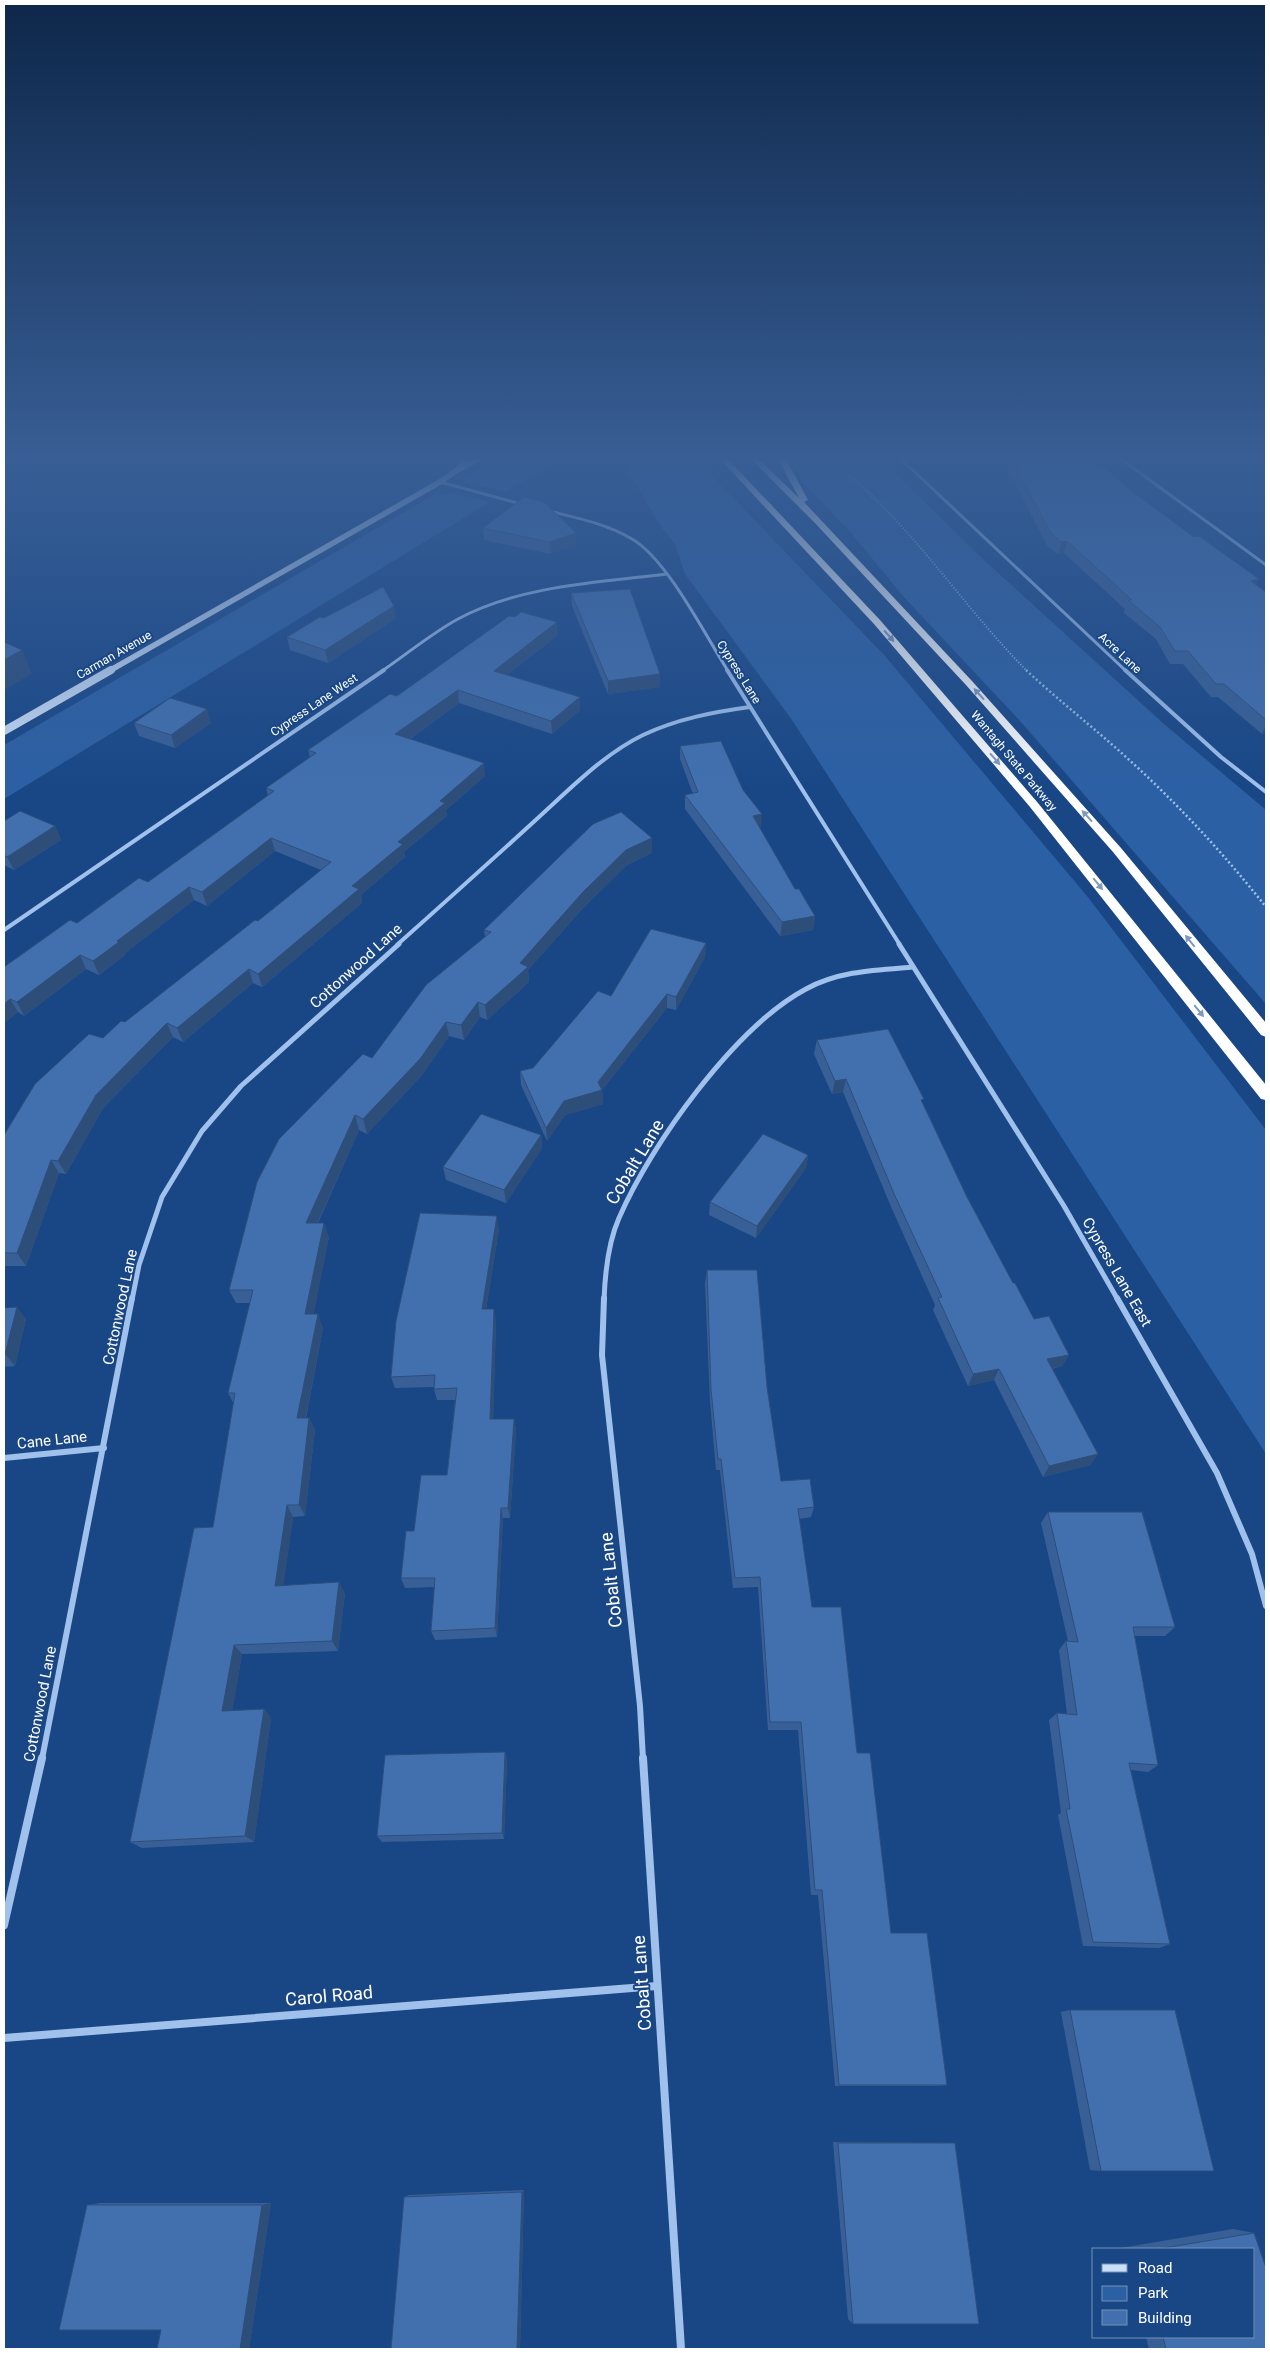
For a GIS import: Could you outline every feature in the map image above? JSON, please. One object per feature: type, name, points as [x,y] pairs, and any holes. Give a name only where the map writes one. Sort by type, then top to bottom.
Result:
[{"type":"highway","name":"Wantagh State Parkway","points":[[827,569],[877,622],[1028,797],[1266,1095]]},
{"type":"highway","name":"Wantagh State Parkway","points":[[862,569],[962,676],[1117,850],[1266,1032]]},
{"type":"main road","name":"Carman Avenue","points":[[4,731],[288,569]]},
{"type":"street","name":"Cypress Lane","points":[[663,569],[913,967]]},
{"type":"street","name":"Acre Lane","points":[[1017,569],[1163,706],[1221,757],[1266,792]]},
{"type":"street","name":"Cypress Lane West","points":[[4,930],[458,619],[490,604],[536,592],[667,574]]},
{"type":"street","name":"Cottonwood Lane","points":[[4,1925],[42,1758],[139,1265],[162,1197],[202,1130],[249,1080],[577,783],[628,743],[675,721],[721,710],[750,707]]},
{"type":"street","name":"Cypress Lane East","points":[[913,967],[1064,1206],[1196,1432],[1232,1506],[1252,1554],[1266,1606]]},
{"type":"street","name":"Cobalt Lane","points":[[681,2349],[640,1706],[602,1355],[604,1270],[618,1219],[650,1160],[686,1107],[738,1042],[774,1010],[807,988],[846,973],[913,967]]},
{"type":"street","name":"Cane Lane","points":[[4,1458],[104,1448]]},
{"type":"street","name":"Carol Road","points":[[4,2038],[657,1986]]},
{"type":"path","points":[[940,569],[993,637],[1027,671],[1110,741],[1177,807],[1235,868],[1266,906]]},
{"type":"green space","points":[[307,569],[381,569],[4,799],[4,745]]},
{"type":"green space","points":[[683,569],[801,569],[885,656],[1087,896],[1266,1130],[1266,1454],[792,720],[685,574]]},
{"type":"green space","points":[[881,569],[993,569],[1164,724],[1266,810],[1266,1004],[1021,722],[903,596]]},
{"type":"building","points":[[1098,569],[1245,569],[1259,579],[1251,581],[1266,592],[1266,720],[1224,684],[1216,684],[1188,651],[1175,651],[1160,627],[1128,600],[1132,600]]},
{"type":"building","points":[[383,587],[394,606],[325,650],[287,637],[320,617],[324,618]]},
{"type":"building","points":[[630,589],[660,674],[608,681],[571,593]]},
{"type":"building","points":[[521,612],[557,622],[494,671],[580,697],[551,721],[458,690],[395,734],[484,763],[440,801],[445,803],[398,842],[403,844],[352,886],[359,889],[258,974],[249,969],[177,1028],[167,1023],[96,1095],[58,1161],[51,1160],[17,1253],[4,1253],[4,1135],[35,1084],[89,1034],[103,1038],[121,1021],[125,1022],[255,920],[258,921],[331,862],[271,838],[202,892],[189,887],[93,961],[80,955],[17,1002],[10,999],[4,1004],[4,967],[70,920],[77,923],[139,878],[148,882],[274,791],[266,788],[316,753],[308,750],[390,694],[397,696],[509,616],[515,617]]},
{"type":"building","points":[[4,642],[22,650],[4,660]]},
{"type":"building","points":[[170,698],[207,709],[171,735],[134,723]]},
{"type":"building","points":[[721,741],[743,790],[762,814],[753,816],[795,889],[799,889],[815,916],[782,922],[685,795],[698,792],[680,746]]},
{"type":"building","points":[[20,811],[55,826],[7,857],[4,855],[4,821]]},
{"type":"building","points":[[621,812],[652,838],[626,850],[583,892],[520,963],[528,967],[485,1005],[478,1002],[461,1025],[446,1022],[420,1059],[363,1119],[355,1115],[306,1223],[324,1223],[305,1314],[318,1314],[297,1418],[309,1418],[299,1505],[287,1505],[275,1586],[339,1582],[332,1641],[234,1645],[222,1711],[264,1709],[245,1836],[130,1842],[194,1528],[213,1527],[235,1393],[228,1393],[253,1290],[229,1290],[257,1182],[279,1139],[363,1054],[372,1058],[426,985],[491,932],[484,930],[593,824]]},
{"type":"building","points":[[651,929],[706,943],[676,997],[667,994],[598,1082],[602,1090],[564,1101],[546,1128],[520,1071],[533,1068],[598,991],[611,996]]},
{"type":"building","points":[[888,1029],[924,1099],[921,1100],[967,1197],[1013,1283],[1015,1283],[1034,1319],[1049,1316],[1069,1355],[1047,1359],[1098,1454],[1049,1466],[999,1369],[973,1374],[938,1298],[942,1297],[895,1196],[846,1079],[835,1081],[817,1040]]},
{"type":"building","points":[[481,1114],[541,1135],[504,1190],[443,1167]]},
{"type":"building","points":[[763,1134],[808,1155],[757,1226],[710,1202]]},
{"type":"building","points":[[420,1213],[497,1216],[482,1309],[494,1309],[490,1419],[514,1419],[508,1508],[501,1508],[495,1628],[431,1631],[435,1578],[401,1578],[406,1531],[414,1531],[421,1475],[447,1475],[457,1388],[434,1389],[435,1375],[391,1377],[396,1321]]},
{"type":"building","points":[[707,1270],[757,1270],[767,1387],[781,1481],[810,1479],[814,1507],[798,1509],[812,1607],[841,1607],[857,1753],[870,1753],[891,1933],[927,1933],[947,2085],[839,2085],[822,1890],[815,1890],[801,1722],[770,1722],[760,1577],[735,1578],[721,1459],[718,1459],[711,1390]]},
{"type":"building","points":[[17,1307],[5,1354],[4,1354],[4,1308]]},
{"type":"building","points":[[1048,1512],[1142,1512],[1175,1627],[1133,1627],[1158,1765],[1129,1763],[1170,1944],[1093,1942],[1066,1809],[1070,1809],[1057,1713],[1077,1715],[1066,1641],[1078,1642]]},
{"type":"building","points":[[505,1752],[502,1833],[377,1836],[385,1755]]},
{"type":"building","points":[[1070,2010],[1175,2010],[1214,2171],[1101,2171]]},
{"type":"building","points":[[838,2143],[955,2143],[979,2324],[853,2324]]},
{"type":"building","points":[[522,2192],[517,2349],[391,2349],[404,2197]]},
{"type":"building","points":[[87,2205],[262,2205],[240,2349],[157,2349],[161,2330],[59,2330]]},
{"type":"building","points":[[1254,2233],[1266,2268],[1266,2349],[1166,2349],[1163,2338],[1255,2338],[1255,2248],[1164,2248]]}]
